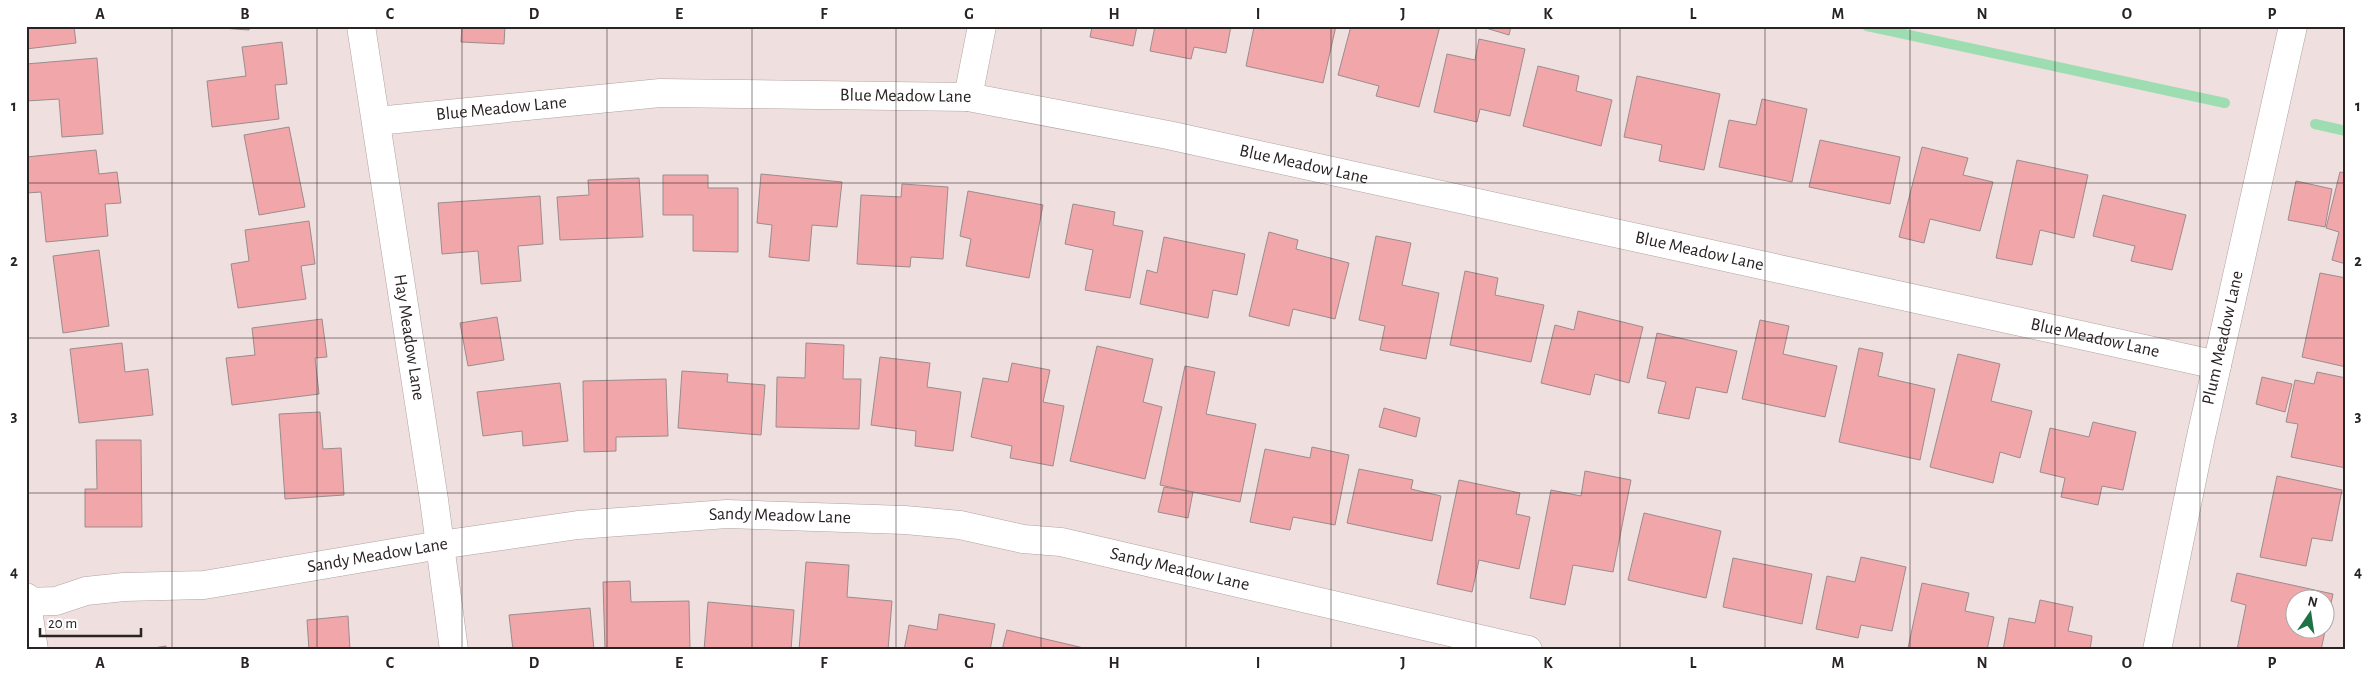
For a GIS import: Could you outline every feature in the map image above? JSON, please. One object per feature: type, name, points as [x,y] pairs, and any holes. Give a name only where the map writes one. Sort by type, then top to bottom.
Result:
[{"type":"street","name":"Hay Meadow Lane","points":[[361,26],[377,121],[454,650]]},
{"type":"street","points":[[968,97],[982,26]]},
{"type":"street","name":"Plum Meadow Lane","points":[[2158,650],[2217,365],[2293,26]]},
{"type":"street","name":"Blue Meadow Lane","points":[[377,121],[660,93],[968,97],[1168,135],[2217,365]]},
{"type":"street","name":"Sandy Meadow Lane","points":[[26,600],[56,601],[86,591],[124,587],[204,586],[440,545],[578,525],[727,514],[904,520],[960,525],[1023,539],[1061,542],[1528,650]]},
{"type":"street","points":[[26,600],[34,650]]},
{"type":"building","points":[[26,26],[74,26],[76,43],[26,49]]},
{"type":"building","points":[[194,26],[249,26],[249,30]]},
{"type":"building","points":[[462,26],[505,26],[504,44],[461,42]]},
{"type":"building","points":[[1088,26],[1137,26],[1133,46],[1090,37],[1092,27]]},
{"type":"building","points":[[1155,26],[1231,26],[1226,53],[1194,47],[1191,59],[1150,51]]},
{"type":"building","points":[[1263,26],[1336,26],[1323,83],[1246,66],[1254,27],[1263,29]]},
{"type":"building","points":[[1351,26],[1440,26],[1419,107],[1376,96],[1379,86],[1338,75]]},
{"type":"building","points":[[1479,26],[1511,26],[1509,35]]},
{"type":"building","points":[[1479,39],[1525,49],[1510,116],[1480,109],[1477,122],[1434,112],[1447,54],[1475,60]]},
{"type":"building","points":[[282,42],[287,84],[275,85],[279,119],[212,127],[207,81],[246,76],[242,47]]},
{"type":"building","points":[[97,58],[103,134],[62,137],[59,99],[26,101],[26,64]]},
{"type":"building","points":[[1538,66],[1579,76],[1576,91],[1612,100],[1601,146],[1523,126]]},
{"type":"building","points":[[1637,76],[1720,94],[1704,170],[1659,161],[1662,145],[1624,137]]},
{"type":"building","points":[[1762,99],[1807,109],[1792,182],[1719,167],[1729,120],[1756,125]]},
{"type":"building","points":[[289,127],[305,207],[259,215],[244,135]]},
{"type":"building","points":[[1820,140],[1900,157],[1890,204],[1809,187]]},
{"type":"building","points":[[1922,147],[1968,158],[1963,175],[1993,182],[1980,231],[1930,219],[1924,243],[1899,237]]},
{"type":"building","points":[[96,150],[99,174],[117,172],[121,203],[105,204],[108,236],[46,242],[41,192],[27,193],[26,157]]},
{"type":"building","points":[[2017,160],[2088,175],[2074,238],[2040,230],[2032,265],[1996,258]]},
{"type":"building","points":[[2340,172],[2346,173],[2346,264],[2332,260],[2339,232],[2326,228]]},
{"type":"building","points":[[761,174],[842,182],[837,227],[812,225],[809,261],[769,257],[772,225],[757,223]]},
{"type":"building","points":[[663,175],[708,175],[708,188],[738,188],[738,252],[693,251],[693,215],[663,215]]},
{"type":"building","points":[[639,178],[643,237],[560,240],[557,197],[589,195],[588,180]]},
{"type":"building","points":[[2296,181],[2332,189],[2325,227],[2288,220]]},
{"type":"building","points":[[902,184],[948,187],[943,259],[911,257],[910,267],[857,264],[861,195],[901,197]]},
{"type":"building","points":[[968,191],[1043,205],[1029,278],[966,266],[971,239],[960,236]]},
{"type":"building","points":[[2103,195],[2186,215],[2172,270],[2131,261],[2135,246],[2093,236]]},
{"type":"building","points":[[540,196],[543,244],[518,246],[521,281],[481,284],[478,251],[442,254],[438,203]]},
{"type":"building","points":[[1073,204],[1115,212],[1113,225],[1143,231],[1130,298],[1085,290],[1093,250],[1065,244]]},
{"type":"building","points":[[309,221],[315,264],[301,266],[306,299],[238,308],[231,264],[249,261],[245,230]]},
{"type":"building","points":[[1269,232],[1298,240],[1296,249],[1349,263],[1335,319],[1293,309],[1289,326],[1249,316]]},
{"type":"building","points":[[1376,236],[1411,243],[1402,285],[1439,293],[1426,359],[1380,350],[1385,326],[1359,320]]},
{"type":"building","points":[[1164,237],[1245,254],[1237,295],[1213,290],[1208,318],[1140,304],[1147,270],[1157,273]]},
{"type":"building","points":[[99,250],[109,326],[63,333],[53,256]]},
{"type":"building","points":[[1465,271],[1498,278],[1495,295],[1544,305],[1531,362],[1450,345]]},
{"type":"building","points":[[2320,273],[2346,278],[2346,367],[2302,357]]},
{"type":"building","points":[[1578,311],[1643,327],[1629,383],[1595,374],[1590,395],[1541,383],[1555,325],[1574,330]]},
{"type":"building","points":[[497,317],[504,360],[468,366],[460,323]]},
{"type":"building","points":[[322,319],[327,357],[315,358],[319,394],[232,405],[226,358],[255,355],[252,328]]},
{"type":"building","points":[[1760,320],[1789,326],[1783,354],[1837,366],[1825,417],[1742,399]]},
{"type":"building","points":[[1657,333],[1737,351],[1727,393],[1696,387],[1689,419],[1658,413],[1666,382],[1647,378]]},
{"type":"building","points":[[122,343],[125,372],[148,369],[153,415],[79,423],[70,349]]},
{"type":"building","points":[[806,343],[844,345],[843,379],[861,379],[859,429],[776,427],[777,377],[805,378]]},
{"type":"building","points":[[1097,346],[1153,359],[1143,402],[1162,407],[1145,479],[1070,461]]},
{"type":"building","points":[[1859,348],[1883,353],[1878,376],[1935,389],[1920,460],[1839,442]]},
{"type":"building","points":[[1958,354],[2000,364],[1991,401],[2032,411],[2020,458],[2000,452],[1993,483],[1930,467]]},
{"type":"building","points":[[880,357],[930,363],[927,387],[961,392],[953,451],[915,446],[916,431],[871,425]]},
{"type":"building","points":[[1012,363],[1050,370],[1043,402],[1064,406],[1053,466],[1010,458],[1012,446],[971,437],[983,378],[1008,382]]},
{"type":"building","points":[[1185,366],[1215,372],[1206,414],[1256,424],[1240,502],[1160,485]]},
{"type":"building","points":[[682,371],[728,374],[727,382],[765,385],[761,435],[678,428]]},
{"type":"building","points":[[2317,372],[2346,378],[2346,468],[2291,457],[2298,424],[2286,422],[2295,380],[2314,384]]},
{"type":"building","points":[[2262,377],[2292,384],[2285,412],[2256,404]]},
{"type":"building","points":[[666,379],[668,436],[616,437],[616,451],[584,452],[583,381]]},
{"type":"building","points":[[560,383],[568,441],[523,446],[522,431],[483,436],[477,392]]},
{"type":"building","points":[[1384,408],[1420,418],[1416,437],[1379,427]]},
{"type":"building","points":[[320,412],[323,449],[341,448],[344,495],[285,499],[279,414]]},
{"type":"building","points":[[2093,422],[2136,432],[2123,490],[2102,486],[2098,505],[2061,497],[2065,478],[2040,472],[2050,428],[2089,437]]},
{"type":"building","points":[[96,440],[141,440],[142,527],[85,527],[85,489],[97,489]]},
{"type":"building","points":[[1312,447],[1349,455],[1335,525],[1293,517],[1290,530],[1250,522],[1265,449],[1310,458]]},
{"type":"building","points":[[1359,469],[1413,480],[1411,489],[1441,496],[1432,541],[1347,523]]},
{"type":"building","points":[[1585,471],[1631,480],[1613,572],[1573,565],[1565,605],[1530,598],[1551,490],[1581,496]]},
{"type":"building","points":[[2277,476],[2342,490],[2332,541],[2312,538],[2306,566],[2260,557]]},
{"type":"building","points":[[1459,480],[1520,493],[1516,514],[1530,517],[1519,569],[1479,560],[1472,592],[1437,584]]},
{"type":"building","points":[[1164,487],[1193,492],[1188,518],[1158,512]]},
{"type":"building","points":[[1644,513],[1721,531],[1706,598],[1628,580]]},
{"type":"building","points":[[1861,557],[1906,567],[1892,631],[1861,625],[1858,638],[1816,629],[1827,576],[1855,582]]},
{"type":"building","points":[[1733,558],[1812,574],[1802,624],[1723,607]]},
{"type":"building","points":[[806,562],[849,565],[847,597],[892,601],[888,650],[799,650]]},
{"type":"building","points":[[2237,573],[2306,588],[2284,588],[2284,638],[2324,638],[2321,650],[2237,650],[2246,605],[2231,601]]},
{"type":"building","points":[[630,581],[631,602],[689,601],[690,650],[605,650],[603,582]]},
{"type":"building","points":[[1922,583],[1969,593],[1965,611],[1994,617],[1987,650],[1908,648]]},
{"type":"building","points":[[2040,600],[2073,607],[2068,631],[2092,636],[2090,650],[2003,650],[2009,618],[2035,623]]},
{"type":"building","points":[[708,602],[794,610],[791,650],[704,650]]},
{"type":"building","points":[[590,608],[594,650],[513,650],[509,615]]},
{"type":"building","points":[[939,614],[995,624],[990,650],[904,650],[909,625],[937,630]]},
{"type":"building","points":[[348,616],[350,650],[309,650],[307,620]]},
{"type":"building","points":[[1007,630],[1088,649],[1088,650],[1002,650]]},
{"type":"building","points":[[166,646],[166,650],[141,650]]},
{"type":"waterway","points":[[1867,26],[2225,103]]},
{"type":"waterway","points":[[2315,124],[2346,131]]}]
